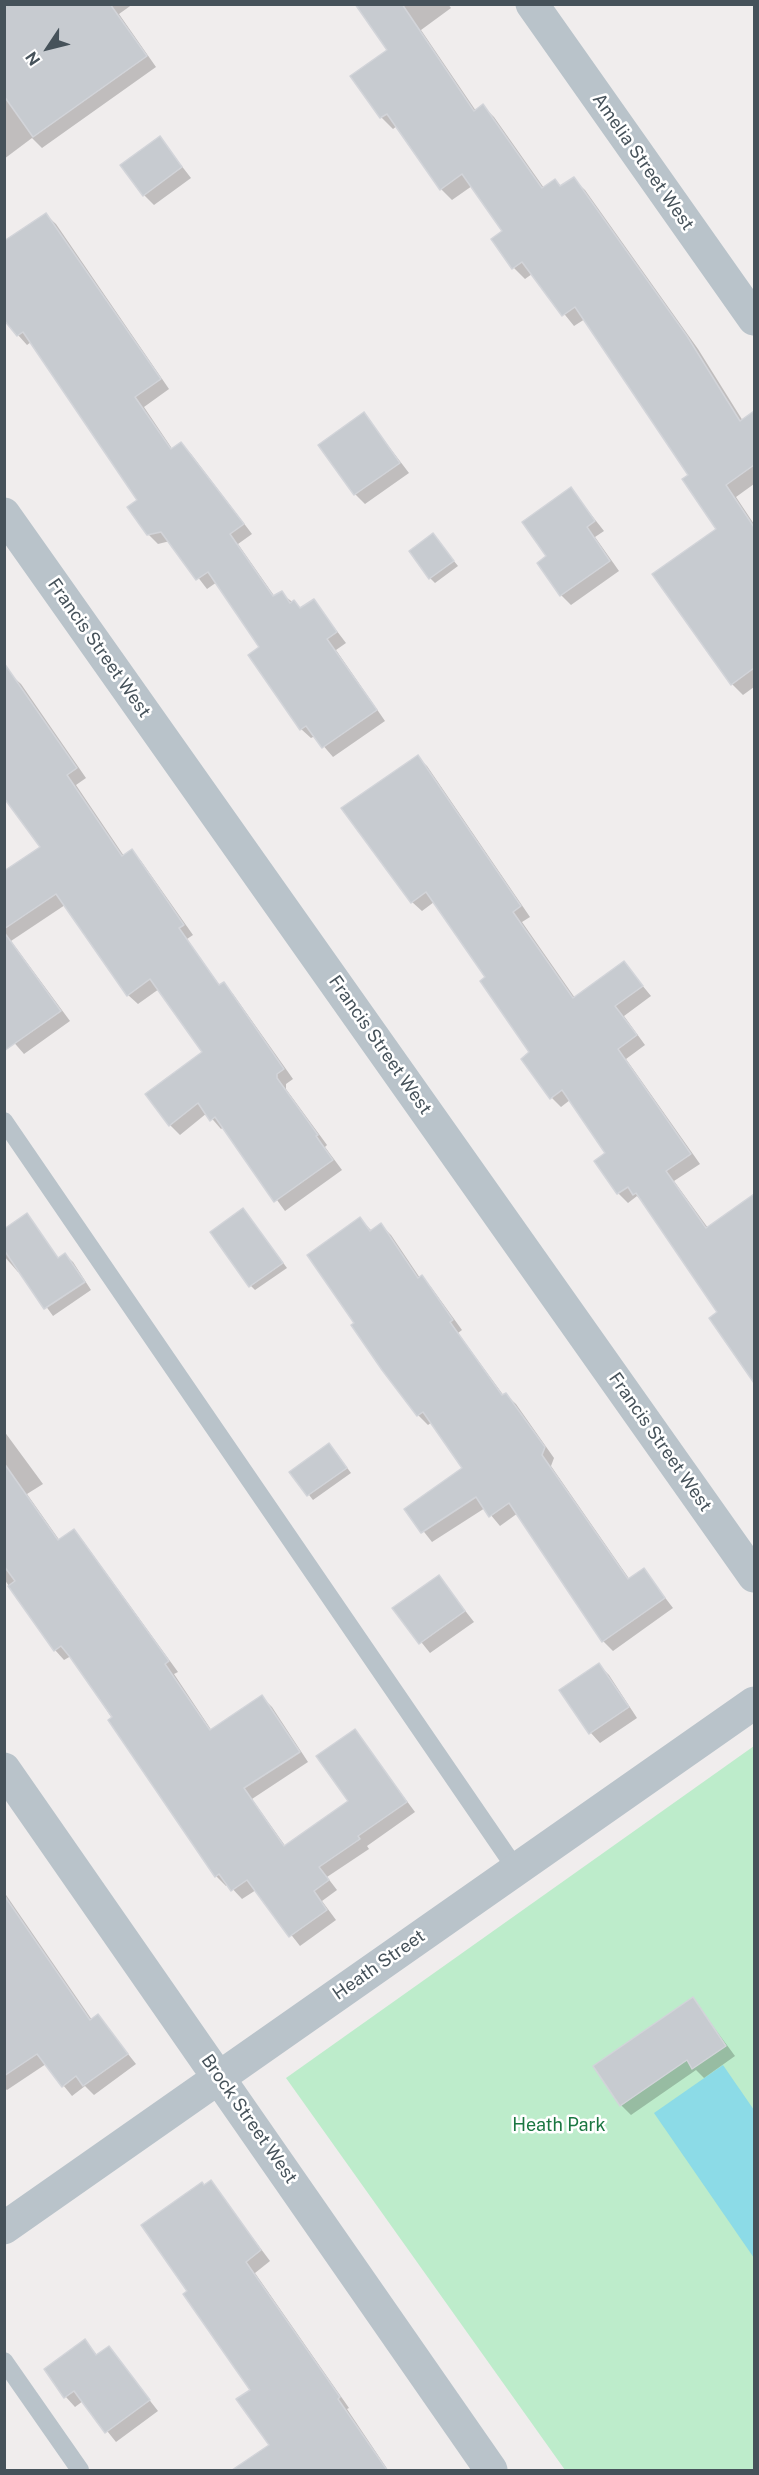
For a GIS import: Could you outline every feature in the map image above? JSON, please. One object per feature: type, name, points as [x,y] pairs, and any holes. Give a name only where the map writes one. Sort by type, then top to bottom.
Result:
[{"type":"street","name":"Amelia Street West","points":[[532,4],[754,319]]},
{"type":"street","name":"Francis Street West","points":[[4,514],[754,1576]]},
{"type":"street","name":"Heath Street","points":[[4,2228],[754,1703]]},
{"type":"street","name":"Brock Street West","points":[[4,1769],[491,2470]]},
{"type":"lane","points":[[4,1121],[516,1869]]},
{"type":"lane","points":[[4,2361],[80,2470]]},
{"type":"green space","name":"Heath Park","points":[[754,1746],[754,2470],[565,2470],[286,2078]]},
{"type":"water","points":[[723,2065],[754,2110],[754,2258],[654,2113]]},
{"type":"building","points":[[4,4],[110,4],[147,56],[33,137],[4,96]]},
{"type":"building","points":[[355,4],[402,4],[474,111],[483,104],[542,188],[555,179],[560,186],[574,177],[687,336],[740,421],[754,411],[754,465],[726,485],[754,527],[754,668],[731,685],[652,574],[716,529],[682,479],[688,475],[575,307],[562,316],[522,262],[512,269],[491,239],[502,231],[462,174],[440,190],[387,114],[380,118],[350,76],[387,50]]},
{"type":"building","points":[[160,136],[182,167],[143,196],[120,165]]},
{"type":"building","points":[[46,213],[161,379],[135,397],[171,449],[181,442],[244,524],[230,534],[273,596],[282,591],[290,603],[294,600],[300,608],[314,599],[337,632],[327,639],[377,710],[322,748],[306,726],[300,730],[248,655],[259,647],[208,572],[196,580],[161,532],[147,535],[127,507],[137,500],[23,332],[17,336],[4,320],[4,241]]},
{"type":"building","points":[[364,412],[400,463],[354,495],[318,445]]},
{"type":"building","points":[[571,487],[595,521],[587,527],[610,561],[560,596],[537,563],[546,556],[522,522]]},
{"type":"building","points":[[433,533],[454,561],[429,579],[409,551]]},
{"type":"building","points":[[4,663],[77,768],[67,775],[122,856],[132,849],[184,925],[179,928],[219,985],[224,982],[284,1069],[277,1074],[277,1078],[333,1160],[274,1202],[215,1117],[210,1121],[198,1103],[169,1126],[145,1094],[202,1052],[150,979],[127,996],[56,894],[4,929],[4,871],[40,847],[4,798]]},
{"type":"building","points":[[418,755],[521,906],[513,912],[573,998],[624,961],[643,986],[615,1006],[637,1035],[618,1049],[691,1154],[666,1171],[706,1228],[754,1194],[754,1383],[709,1318],[717,1312],[636,1193],[633,1195],[628,1187],[617,1194],[594,1161],[605,1153],[562,1090],[550,1099],[521,1059],[529,1052],[480,981],[485,977],[426,892],[411,903],[341,808]]},
{"type":"building","points":[[4,932],[61,1011],[4,1051]]},
{"type":"building","points":[[243,1208],[283,1263],[249,1287],[210,1232]]},
{"type":"building","points":[[27,1213],[58,1258],[65,1253],[85,1282],[44,1309],[4,1250],[4,1229]]},
{"type":"building","points":[[360,1217],[370,1231],[381,1223],[418,1278],[422,1275],[453,1320],[450,1322],[502,1395],[506,1393],[545,1447],[542,1455],[628,1579],[644,1568],[665,1598],[602,1642],[509,1503],[489,1517],[476,1497],[421,1533],[404,1509],[462,1468],[423,1412],[417,1416],[382,1370],[351,1325],[354,1323],[307,1255]]},
{"type":"building","points":[[329,1443],[347,1468],[307,1496],[289,1472]]},
{"type":"building","points":[[4,1463],[58,1540],[74,1529],[169,1661],[165,1664],[210,1730],[262,1695],[300,1752],[244,1788],[284,1846],[348,1801],[316,1756],[355,1729],[407,1802],[358,1836],[360,1839],[319,1867],[329,1880],[314,1891],[327,1910],[289,1937],[247,1880],[231,1891],[219,1874],[215,1877],[108,1720],[112,1717],[70,1657],[61,1646],[54,1651],[8,1586],[15,1581],[4,1566]]},
{"type":"building","points":[[439,1575],[465,1611],[419,1644],[392,1608]]},
{"type":"building","points":[[599,1663],[629,1707],[589,1734],[559,1690]]},
{"type":"building","points":[[4,1895],[90,2020],[98,2014],[128,2054],[83,2086],[76,2076],[62,2087],[37,2054],[4,2076]]},
{"type":"building","points":[[693,1997],[726,2046],[692,2069],[687,2060],[620,2106],[593,2066]]},
{"type":"building","points":[[211,2180],[261,2250],[246,2262],[340,2397],[338,2399],[387,2470],[232,2470],[269,2445],[236,2399],[250,2390],[183,2294],[187,2291],[141,2225],[202,2182],[204,2185]]},
{"type":"building","points":[[85,2339],[96,2355],[109,2346],[150,2400],[105,2433],[74,2391],[64,2398],[44,2369]]}]
